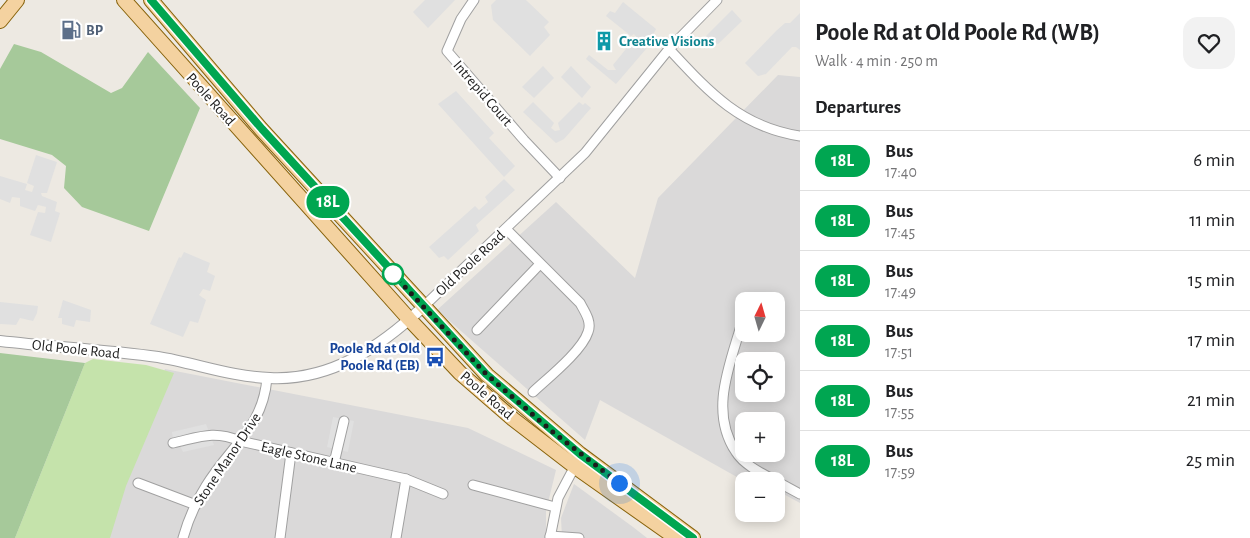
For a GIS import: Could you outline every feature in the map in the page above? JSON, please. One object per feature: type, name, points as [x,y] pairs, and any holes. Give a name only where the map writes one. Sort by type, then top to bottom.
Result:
[{"type":"main road","points":[[0,21],[17,0]]},
{"type":"main road","name":"Poole Road","points":[[124,0],[409,320],[460,373],[513,419],[578,460],[692,538]]},
{"type":"main road","name":"Poole Road","points":[[151,0],[262,129],[486,374],[578,460],[676,538]]},
{"type":"street","name":"Intrepid Court","points":[[474,0],[461,20],[446,51],[560,178]]},
{"type":"street","name":"Old Poole Road","points":[[0,341],[156,357],[267,378],[303,375],[355,359],[380,344],[409,320],[560,178],[591,146],[669,49],[717,0]]},
{"type":"street","points":[[669,49],[705,87],[744,118],[765,127],[800,136]]},
{"type":"street","points":[[506,229],[580,303],[588,316],[589,331],[581,345],[533,392]]},
{"type":"street","points":[[477,330],[540,264]]},
{"type":"street","points":[[736,342],[724,387],[722,413],[736,452],[746,462],[762,472]]},
{"type":"street","name":"Stone Manor Drive","points":[[183,538],[206,485],[261,411],[267,378]]},
{"type":"street","points":[[334,463],[344,421]]},
{"type":"street","name":"Eagle Stone Lane","points":[[173,443],[216,434],[406,479],[443,494]]},
{"type":"street","points":[[280,538],[291,453]]},
{"type":"street","points":[[578,460],[562,488],[555,507],[550,537],[579,538]]},
{"type":"street","points":[[396,538],[406,479]]},
{"type":"street","points":[[138,483],[196,505]]},
{"type":"street","points":[[473,485],[555,507]]},
{"type":"street","points":[[785,486],[800,494]]},
{"type":"shaded area","points":[[425,0],[455,0],[428,28],[413,12]]},
{"type":"shaded area","points":[[496,0],[526,0],[549,22],[544,27],[550,35],[530,56],[493,20],[491,5]]},
{"type":"shaded area","points":[[623,2],[656,29],[646,49],[616,84],[586,59],[589,55],[608,70],[616,70],[613,65],[630,44],[637,45],[638,39],[634,34],[631,36],[606,16],[610,11],[615,13]]},
{"type":"shaded area","points":[[732,10],[742,21],[718,44],[712,42],[706,36]]},
{"type":"shaded area","points":[[800,13],[800,50],[792,47],[766,74],[758,76],[745,63],[776,31],[785,23],[790,23]]},
{"type":"shaded area","points":[[543,66],[554,78],[534,98],[522,87]]},
{"type":"shaded area","points":[[571,66],[591,87],[582,98],[561,77]]},
{"type":"shaded area","points":[[778,75],[800,77],[800,503],[785,495],[785,472],[735,472],[735,476],[600,400],[585,440],[437,310],[556,202],[635,278],[658,198]]},
{"type":"shaded area","points":[[456,91],[494,133],[489,138],[515,166],[504,177],[438,104]]},
{"type":"shaded area","points":[[533,102],[554,123],[551,128],[555,131],[560,130],[558,123],[579,102],[583,105],[585,103],[591,108],[564,139],[556,143],[523,112]]},
{"type":"shaded area","points":[[36,155],[57,162],[47,193],[41,193],[42,196],[57,202],[55,211],[60,213],[51,242],[30,235],[38,212],[45,213],[46,207],[38,205],[35,211],[20,206],[20,198],[12,197],[10,203],[0,199],[0,176],[27,184],[25,190],[32,192],[34,186],[27,183]]},
{"type":"shaded area","points":[[504,179],[515,190],[476,225],[479,231],[448,260],[444,256],[439,258],[429,247],[475,206],[479,210],[488,202],[485,197]]},
{"type":"shaded area","points":[[184,252],[210,263],[207,272],[215,276],[210,291],[203,289],[199,295],[206,300],[198,323],[190,321],[183,337],[150,324],[179,257],[181,258]]},
{"type":"shaded area","points":[[63,300],[91,310],[90,322],[76,320],[74,327],[62,324],[62,318],[58,318]]},
{"type":"shaded area","points":[[0,302],[38,306],[37,313],[33,321],[20,318],[16,325],[0,324]]},
{"type":"shaded area","points":[[165,369],[468,428],[556,470],[546,511],[546,538],[99,538]]},
{"type":"shaded area","points":[[333,417],[354,421],[348,452],[327,447]]},
{"type":"shaded area","points":[[206,424],[214,445],[183,452],[180,446],[174,447],[172,432]]},
{"type":"shaded area","points":[[574,484],[647,538],[562,538],[561,518]]},
{"type":"green space","points":[[14,44],[41,52],[111,93],[122,88],[148,52],[200,108],[149,231],[82,207],[64,188],[66,166],[52,155],[0,139],[0,69]]},
{"type":"green space","points":[[0,353],[85,363],[15,538],[0,538]]},
{"type":"green space","points":[[93,359],[146,365],[174,373],[126,486],[110,538],[15,538],[85,363]]},
{"type":"bus line","name":"18L","points":[[151,0],[262,129],[459,347],[486,374],[580,454],[693,538]]},
{"type":"place","name":"BP","points":[[71,30]]},
{"type":"place","name":"Creative Visions","points":[[604,41]]},
{"type":"place","name":"Poole Rd at Old Poole Rd (EB)","points":[[435,357]]},
{"type":"route","points":[[393,274],[486,374],[521,406],[619,483]]}]
